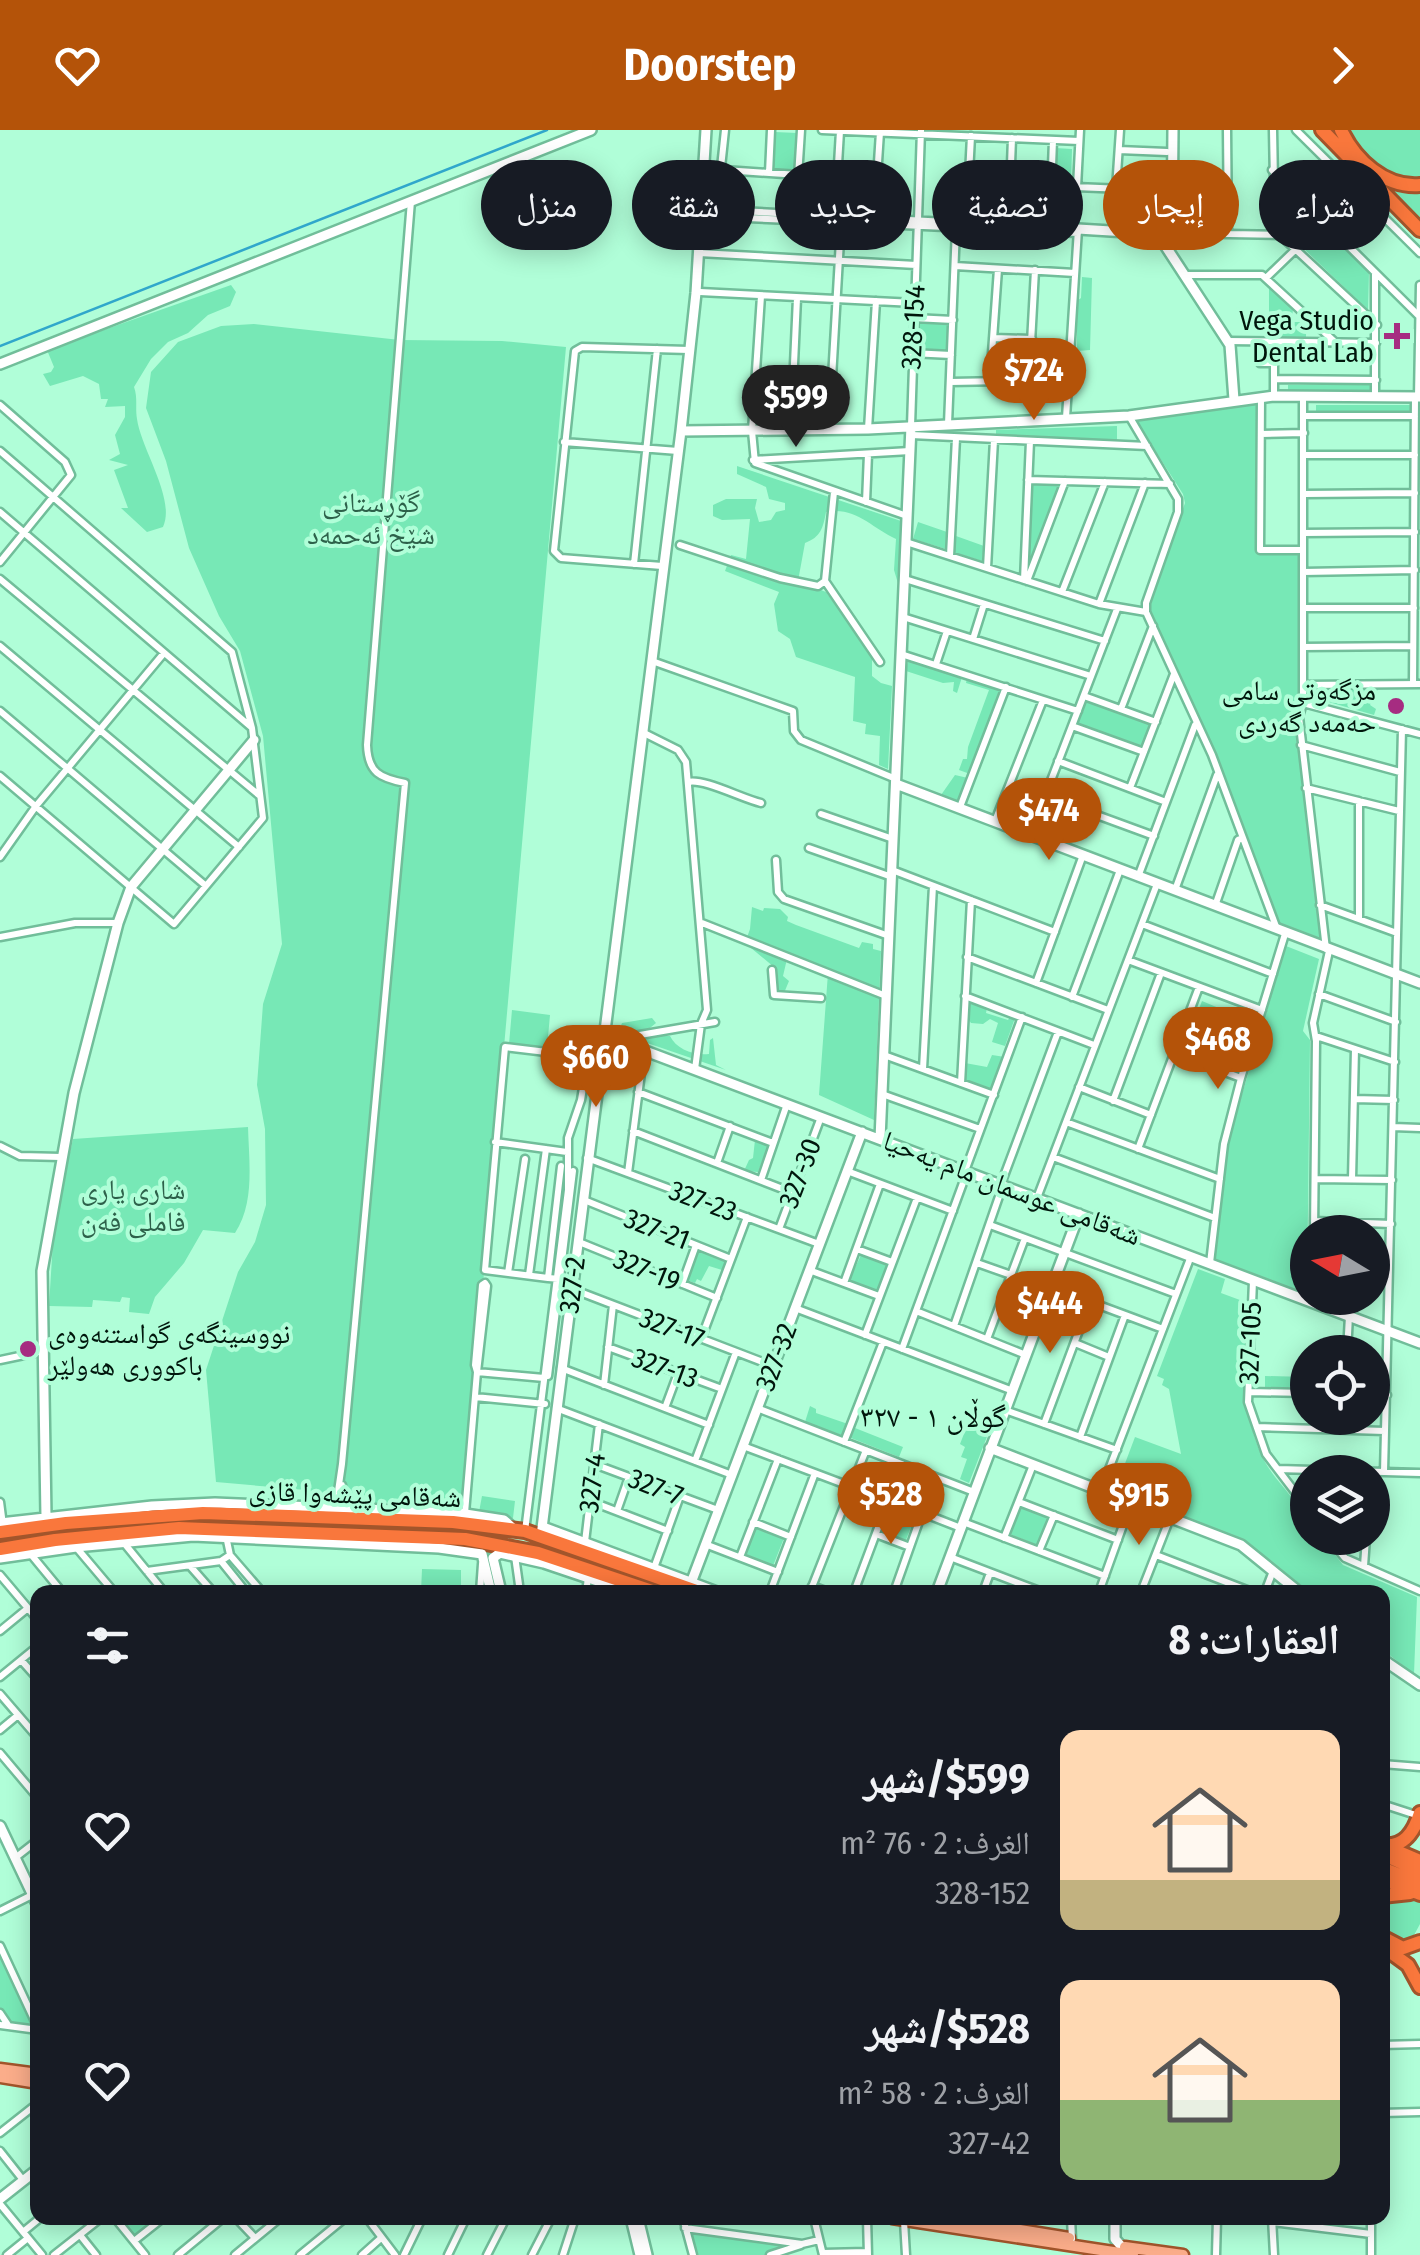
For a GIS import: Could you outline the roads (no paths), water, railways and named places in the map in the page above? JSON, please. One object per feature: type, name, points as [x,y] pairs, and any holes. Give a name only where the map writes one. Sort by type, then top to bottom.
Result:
[{"type":"highway","points":[[1322,130],[1420,230]]},
{"type":"highway","points":[[1341,130],[1355,153],[1376,172],[1404,185],[1420,186]]},
{"type":"highway","name":"شەقامی پێشەوا قازی","points":[[2,1528],[203,1508],[227,1521],[294,1532],[466,1538],[616,1585]]},
{"type":"highway","points":[[294,1532],[326,1527],[328,1512]]},
{"type":"highway","name":"شەقامی پێشەوا قازی","points":[[0,1548],[56,1545],[227,1521],[328,1512],[372,1518],[404,1514],[530,1531],[687,1585]]},
{"type":"highway","points":[[346,1534],[345,1523],[372,1518]]},
{"type":"highway","points":[[426,1536],[439,1548]]},
{"type":"highway","points":[[1390,1846],[1403,1842],[1414,1831],[1420,1815]]},
{"type":"highway","points":[[1390,1848],[1420,1861]]},
{"type":"highway","points":[[1390,1860],[1419,1882]]},
{"type":"highway","points":[[1390,1871],[1419,1882]]},
{"type":"highway","points":[[1390,1880],[1419,1882]]},
{"type":"highway","points":[[1390,1893],[1419,1882]]},
{"type":"highway","points":[[1390,1941],[1403,1948],[1420,1942]]},
{"type":"highway","points":[[1390,1952],[1408,1965],[1420,1987]]},
{"type":"main road","points":[[0,2068],[30,2073]]},
{"type":"main road","points":[[0,2076],[30,2082]]},
{"type":"main road","points":[[972,2225],[1120,2250],[1184,2255]]},
{"type":"main road","points":[[975,2225],[1120,2250]]},
{"type":"street","points":[[0,364],[591,130]]},
{"type":"street","name":"327-2","points":[[705,160],[706,130]]},
{"type":"street","points":[[721,160],[724,130]]},
{"type":"street","points":[[769,173],[771,130]]},
{"type":"street","points":[[800,160],[801,130]]},
{"type":"street","points":[[822,130],[1079,142]]},
{"type":"street","points":[[1078,160],[1080,130]]},
{"type":"street","points":[[1118,160],[1120,130]]},
{"type":"street","points":[[1173,130],[1173,160]]},
{"type":"street","points":[[1227,130],[1227,160]]},
{"type":"street","points":[[1272,130],[1272,160]]},
{"type":"street","points":[[1296,130],[1326,160]]},
{"type":"street","points":[[838,160],[840,131]]},
{"type":"street","points":[[877,160],[878,132]]},
{"type":"street","name":"328-154","points":[[913,433],[911,353],[921,132]]},
{"type":"street","points":[[971,160],[972,136]]},
{"type":"street","points":[[1011,160],[1012,138]]},
{"type":"street","points":[[1052,160],[1053,140]]},
{"type":"street","points":[[1119,150],[1168,152]]},
{"type":"street","points":[[755,172],[775,173]]},
{"type":"street","points":[[328,1512],[336,1505],[342,1464],[405,783],[378,776],[369,764],[368,745],[410,200]]},
{"type":"street","points":[[912,222],[932,225]]},
{"type":"street","points":[[912,223],[932,224]]},
{"type":"street","points":[[1390,223],[1420,253]]},
{"type":"street","name":"327-2","points":[[530,1531],[547,1405],[560,1368],[572,1288],[678,451],[699,250]]},
{"type":"street","points":[[829,430],[841,250]]},
{"type":"street","points":[[948,424],[955,250]]},
{"type":"street","points":[[1066,418],[1077,250]]},
{"type":"street","points":[[1171,250],[1228,341],[1233,356],[1234,400]]},
{"type":"street","points":[[1267,277],[1294,250]]},
{"type":"street","points":[[1298,250],[1377,325]]},
{"type":"street","points":[[1354,250],[1419,316]]},
{"type":"street","points":[[699,253],[916,265]]},
{"type":"street","points":[[955,266],[1075,273]]},
{"type":"street","points":[[990,381],[998,269]]},
{"type":"street","points":[[1029,379],[1035,270]]},
{"type":"street","points":[[1375,397],[1376,272]]},
{"type":"street","points":[[1187,275],[1262,274],[1336,343]]},
{"type":"street","points":[[1303,685],[1416,684],[1415,416],[1420,285]]},
{"type":"street","points":[[700,292],[914,303]]},
{"type":"street","points":[[761,296],[753,460],[759,466],[908,516]]},
{"type":"street","points":[[791,430],[797,298]]},
{"type":"street","points":[[868,430],[876,301]]},
{"type":"street","points":[[914,318],[953,320]]},
{"type":"street","points":[[994,338],[1032,339]]},
{"type":"street","points":[[1228,341],[1376,343]]},
{"type":"street","points":[[1274,342],[1274,396]]},
{"type":"street","points":[[662,566],[561,558],[554,552],[576,348],[690,350]]},
{"type":"street","points":[[634,564],[656,349]]},
{"type":"street","points":[[911,353],[952,355]]},
{"type":"street","points":[[1260,363],[1274,363]]},
{"type":"street","points":[[950,382],[1069,380]]},
{"type":"street","points":[[1274,380],[1376,380]]},
{"type":"street","points":[[913,433],[948,424],[1129,416],[1274,396],[1417,398]]},
{"type":"street","points":[[1303,397],[1303,703],[1299,717],[1327,950],[1313,1023],[1314,1215]]},
{"type":"street","points":[[1261,398],[1260,550],[1303,550]]},
{"type":"street","points":[[0,405],[71,475],[0,562]]},
{"type":"street","points":[[1129,416],[1178,499],[1178,512],[1146,612],[1218,773],[1281,932],[1273,974],[1224,1144],[1210,1264]]},
{"type":"street","points":[[1304,416],[1415,416]]},
{"type":"street","points":[[680,432],[868,430],[1146,446]]},
{"type":"street","points":[[880,1139],[913,433]]},
{"type":"street","points":[[1262,434],[1304,433]]},
{"type":"street","points":[[950,556],[956,438]]},
{"type":"street","points":[[987,568],[994,440]]},
{"type":"street","points":[[1025,581],[1030,441]]},
{"type":"street","points":[[564,442],[678,451]]},
{"type":"street","points":[[0,451],[232,652],[252,728],[262,818],[174,924],[0,776]]},
{"type":"street","points":[[753,460],[910,451]]},
{"type":"street","points":[[866,502],[868,454]]},
{"type":"street","points":[[1304,454],[1415,455]]},
{"type":"street","points":[[1028,480],[1170,484]]},
{"type":"street","points":[[1025,581],[1065,481]]},
{"type":"street","points":[[1062,592],[1105,482]]},
{"type":"street","points":[[1099,604],[1145,484]]},
{"type":"street","points":[[834,492],[825,581],[880,662]]},
{"type":"street","points":[[1304,494],[1415,493]]},
{"type":"street","points":[[0,512],[252,728]]},
{"type":"street","points":[[1303,533],[1415,532]]},
{"type":"street","points":[[906,542],[1117,610],[1146,612]]},
{"type":"street","points":[[680,545],[803,585],[818,586],[825,581]]},
{"type":"street","points":[[1303,572],[1415,570]]},
{"type":"street","points":[[0,579],[262,798]]},
{"type":"street","points":[[905,579],[1105,641]]},
{"type":"street","points":[[973,640],[984,604]]},
{"type":"street","points":[[1303,608],[1414,608]]},
{"type":"street","points":[[1030,835],[1117,610]]},
{"type":"street","points":[[903,617],[1091,676]]},
{"type":"street","points":[[1121,709],[1154,626]]},
{"type":"street","points":[[936,664],[947,631]]},
{"type":"street","points":[[0,646],[238,847]]},
{"type":"street","points":[[1303,647],[1413,646]]},
{"type":"street","points":[[0,857],[36,806],[164,653]]},
{"type":"street","points":[[902,654],[1078,711]]},
{"type":"street","points":[[650,660],[792,710],[794,731],[801,740],[960,808],[1420,983]]},
{"type":"street","points":[[1130,788],[1174,674]]},
{"type":"street","points":[[960,808],[1006,687]]},
{"type":"street","points":[[1084,696],[1156,722]]},
{"type":"street","points":[[996,822],[1043,700]]},
{"type":"street","points":[[1303,703],[1420,734]]},
{"type":"street","points":[[0,711],[206,886]]},
{"type":"street","points":[[1138,877],[1195,724]]},
{"type":"street","points":[[1072,726],[1144,752]]},
{"type":"street","points":[[1389,1335],[1402,728]]},
{"type":"street","points":[[641,732],[678,750],[686,762],[707,1010],[701,1024],[695,1069]]},
{"type":"street","points":[[46,1518],[42,1272],[74,1093],[118,922],[131,888],[254,740]]},
{"type":"street","points":[[1301,745],[1400,772]]},
{"type":"street","points":[[1058,762],[1166,802]]},
{"type":"street","points":[[1174,891],[1218,773]]},
{"type":"street","points":[[688,782],[705,782],[738,798],[761,803]]},
{"type":"street","points":[[1306,788],[1399,810]]},
{"type":"street","points":[[1045,796],[1154,836]]},
{"type":"street","points":[[1358,918],[1360,801]]},
{"type":"street","points":[[821,814],[893,839]]},
{"type":"street","points":[[1214,906],[1242,838]]},
{"type":"street","points":[[808,848],[933,886],[1055,932]]},
{"type":"street","points":[[1036,984],[1083,856]]},
{"type":"street","points":[[776,860],[780,896],[889,936]]},
{"type":"street","points":[[1072,997],[1120,870]]},
{"type":"street","points":[[1037,1198],[1157,884]]},
{"type":"street","points":[[924,1069],[933,886]]},
{"type":"street","points":[[961,1083],[970,900]]},
{"type":"street","points":[[1320,905],[1397,934]]},
{"type":"street","points":[[0,938],[74,923],[118,922]]},
{"type":"street","points":[[701,922],[886,996]]},
{"type":"street","points":[[1142,924],[1273,974]]},
{"type":"street","points":[[967,957],[1108,1010]]},
{"type":"street","points":[[1128,960],[1262,1010]]},
{"type":"street","points":[[772,970],[774,994],[821,998]]},
{"type":"street","points":[[1113,1101],[1161,973]]},
{"type":"street","points":[[1138,1150],[1199,987]]},
{"type":"street","points":[[1320,994],[1396,1022]]},
{"type":"street","points":[[965,996],[1094,1046]]},
{"type":"street","points":[[902,1349],[1022,1018]]},
{"type":"street","points":[[625,1043],[634,1036],[715,1022]]},
{"type":"street","points":[[591,1032],[603,1035]]},
{"type":"street","points":[[954,1326],[1058,1032]]},
{"type":"street","name":"شەقامی عوسمان مام یەحیا","points":[[603,1035],[1290,1292]]},
{"type":"street","points":[[1316,1036],[1395,1062]]},
{"type":"street","points":[[466,1513],[477,1372],[474,1366],[505,1047],[588,1058],[568,1138],[546,1378],[547,1405],[530,1531]]},
{"type":"street","points":[[1352,1180],[1354,1049]]},
{"type":"street","points":[[628,1173],[644,1050]]},
{"type":"street","points":[[1174,1053],[1240,1078]]},
{"type":"street","points":[[884,1054],[994,1095]]},
{"type":"street","points":[[1079,1088],[1151,1115]]},
{"type":"street","points":[[638,1092],[774,1142]]},
{"type":"street","points":[[882,1094],[980,1129]]},
{"type":"street","points":[[1354,1099],[1394,1100]]},
{"type":"street","points":[[760,1180],[787,1104]]},
{"type":"street","name":"327-30","points":[[779,1229],[821,1117]]},
{"type":"street","points":[[1066,1122],[1220,1180]]},
{"type":"street","points":[[716,1163],[730,1126]]},
{"type":"street","points":[[1393,1127],[1420,1128]]},
{"type":"street","points":[[634,1130],[793,1193]]},
{"type":"street","name":"327-32","points":[[696,1585],[705,1544],[862,1132]]},
{"type":"street","points":[[495,1142],[546,1149],[566,1160],[573,1182],[555,1278]]},
{"type":"street","points":[[0,1146],[20,1156],[61,1156]]},
{"type":"street","points":[[528,1275],[546,1149]]},
{"type":"street","points":[[1052,1156],[1216,1218]]},
{"type":"street","points":[[508,1273],[525,1158]]},
{"type":"street","name":"327-23","points":[[587,1158],[819,1244]]},
{"type":"street","points":[[847,1172],[953,1211]]},
{"type":"street","points":[[1315,1178],[1392,1180]]},
{"type":"street","points":[[844,1283],[880,1184]]},
{"type":"street","points":[[865,1335],[917,1198]]},
{"type":"street","name":"327-21","points":[[582,1200],[732,1258]]},
{"type":"street","points":[[940,1585],[1079,1214]]},
{"type":"street","points":[[702,1339],[747,1217]]},
{"type":"street","points":[[990,1225],[1176,1294]]},
{"type":"street","points":[[987,1339],[1025,1238]]},
{"type":"street","name":"327-19","points":[[578,1242],[717,1298]]},
{"type":"street","points":[[682,1284],[696,1245]]},
{"type":"street","points":[[857,1249],[892,1262]]},
{"type":"street","points":[[1102,1490],[1191,1256]]},
{"type":"street","points":[[977,1262],[1011,1275]]},
{"type":"street","points":[[486,1270],[555,1278]]},
{"type":"street","points":[[809,1270],[880,1296]]},
{"type":"street","name":"327-105","points":[[1253,1280],[1248,1392],[1266,1454],[1290,1486]]},
{"type":"street","name":"327-17","points":[[572,1288],[773,1366]]},
{"type":"street","points":[[1053,1288],[1163,1329]]},
{"type":"street","points":[[1044,1424],[1090,1301]]},
{"type":"street","points":[[604,1385],[613,1305]]},
{"type":"street","points":[[795,1308],[1012,1392]]},
{"type":"street","points":[[916,1310],[1027,1355]]},
{"type":"street","points":[[1080,1437],[1125,1315]]},
{"type":"street","points":[[1348,1335],[1349,1316]]},
{"type":"street","name":"شەقامی عوسمان مام یەحیا","points":[[1349,1316],[1420,1343]]},
{"type":"street","points":[[844,1442],[882,1342]]},
{"type":"street","points":[[1075,1343],[1109,1357]]},
{"type":"street","name":"327-13","points":[[608,1347],[722,1389]]},
{"type":"street","points":[[0,1360],[43,1352]]},
{"type":"street","points":[[695,1461],[736,1352]]},
{"type":"street","points":[[560,1368],[708,1425]]},
{"type":"street","points":[[477,1372],[546,1378]]},
{"type":"street","points":[[665,1408],[678,1373]]},
{"type":"street","points":[[1248,1392],[1290,1393]]},
{"type":"street","points":[[475,1397],[547,1405],[732,1475]]},
{"type":"street","points":[[757,1408],[974,1492]]},
{"type":"street","points":[[1006,1410],[1117,1450]]},
{"type":"street","name":"327-4","points":[[585,1542],[599,1424]]},
{"type":"street","points":[[1256,1427],[1290,1428]]},
{"type":"street","points":[[742,1446],[852,1487]]},
{"type":"street","points":[[990,1448],[1241,1545],[1290,1585]]},
{"type":"street","points":[[813,1585],[866,1450]]},
{"type":"street","points":[[740,1558],[778,1459]]},
{"type":"street","points":[[342,1464],[347,1508]]},
{"type":"street","name":"327-7","points":[[594,1464],[718,1510]]},
{"type":"street","points":[[857,1585],[902,1464]]},
{"type":"street","points":[[1004,1538],[1033,1464]]},
{"type":"street","points":[[1277,1469],[1290,1469]]},
{"type":"street","points":[[1390,1472],[1420,1473]]},
{"type":"street","points":[[773,1585],[815,1473]]},
{"type":"street","points":[[617,1511],[629,1477]]},
{"type":"street","points":[[654,1568],[680,1496]]},
{"type":"street","points":[[889,1500],[1105,1576]]},
{"type":"street","points":[[590,1501],[668,1530]]},
{"type":"street","points":[[0,1502],[2,1528],[46,1518],[66,1519]]},
{"type":"street","points":[[1018,1502],[1118,1540]]},
{"type":"street","points":[[1102,1585],[1132,1502]]},
{"type":"street","points":[[328,1512],[347,1508],[404,1514],[466,1513],[504,1520],[530,1531],[585,1542],[689,1585]]},
{"type":"street","points":[[896,1585],[922,1513]]},
{"type":"street","points":[[1039,1551],[1054,1515]]},
{"type":"street","points":[[1146,1585],[1170,1516]]},
{"type":"street","points":[[227,1521],[230,1554],[256,1585]]},
{"type":"street","points":[[0,1558],[56,1545],[123,1542],[227,1521],[482,1555]]},
{"type":"street","points":[[754,1522],[791,1537]]},
{"type":"street","points":[[876,1534],[910,1547]]},
{"type":"street","points":[[123,1542],[158,1585]]},
{"type":"street","points":[[705,1544],[778,1572]]},
{"type":"street","points":[[76,1546],[108,1585]]},
{"type":"street","points":[[29,1552],[56,1585]]},
{"type":"street","points":[[516,1552],[519,1585]]},
{"type":"street","points":[[500,1585],[495,1554],[516,1552],[614,1585]]},
{"type":"street","points":[[148,1572],[221,1561],[230,1554]]},
{"type":"street","points":[[480,1585],[482,1555]]},
{"type":"street","points":[[482,1555],[489,1585]]},
{"type":"street","points":[[1156,1555],[1234,1585]]},
{"type":"street","points":[[1342,1555],[1420,1591]]},
{"type":"street","points":[[1364,1567],[1365,1555]]},
{"type":"street","points":[[950,1557],[1024,1585]]},
{"type":"street","points":[[221,1561],[240,1585]]},
{"type":"street","points":[[190,1566],[207,1585]]},
{"type":"street","points":[[1268,1585],[1273,1571]]},
{"type":"street","points":[[985,1585],[990,1572]]},
{"type":"street","points":[[1,1578],[30,1610]]},
{"type":"street","points":[[587,1585],[588,1578]]},
{"type":"street","points":[[0,1631],[28,1608]]},
{"type":"street","points":[[0,1678],[30,1653]]},
{"type":"street","points":[[21,1660],[30,1670]]},
{"type":"street","points":[[1390,1664],[1420,1685]]},
{"type":"street","points":[[0,1694],[30,1729]]},
{"type":"street","points":[[0,1730],[18,1716]]},
{"type":"street","points":[[0,1753],[30,1783]]},
{"type":"street","points":[[1390,1765],[1420,1768]]},
{"type":"street","points":[[1390,1806],[1420,1815]]},
{"type":"street","points":[[0,1826],[30,1887]]},
{"type":"street","points":[[15,1858],[30,1846]]},
{"type":"street","points":[[0,1910],[30,1900]]},
{"type":"street","points":[[0,1946],[30,2012]]},
{"type":"street","points":[[0,2013],[4,2026],[30,2028]]},
{"type":"street","points":[[1390,2045],[1420,2044]]},
{"type":"street","points":[[0,2133],[30,2109]]},
{"type":"street","points":[[1390,2113],[1420,2112]]},
{"type":"street","points":[[0,2120],[13,2122]]},
{"type":"street","points":[[0,2151],[23,2180]]},
{"type":"street","points":[[30,2175],[0,2202],[42,2255]]},
{"type":"street","points":[[7,2255],[34,2225]]},
{"type":"street","points":[[54,2255],[92,2225]]},
{"type":"street","points":[[121,2225],[145,2255]]},
{"type":"street","points":[[134,2241],[154,2225]]},
{"type":"street","points":[[178,2255],[214,2225]]},
{"type":"street","points":[[243,2225],[255,2238]]},
{"type":"street","points":[[235,2255],[271,2225]]},
{"type":"street","points":[[300,2255],[336,2225]]},
{"type":"street","points":[[372,2225],[394,2255]]},
{"type":"street","points":[[404,2255],[419,2225]]},
{"type":"street","points":[[448,2255],[463,2225]]},
{"type":"street","points":[[488,2255],[503,2225]]},
{"type":"street","points":[[532,2255],[547,2225]]},
{"type":"street","points":[[563,2255],[573,2225]]},
{"type":"street","points":[[637,2225],[644,2255]]},
{"type":"street","points":[[684,2225],[693,2255]]},
{"type":"street","points":[[816,2225],[823,2254],[868,2254],[867,2225]]},
{"type":"street","points":[[900,2225],[906,2255]]},
{"type":"street","points":[[1072,2225],[1072,2239]]},
{"type":"street","points":[[1116,2225],[1120,2250]]},
{"type":"street","points":[[1216,2255],[1217,2225]]},
{"type":"street","points":[[1272,2225],[1274,2255]]},
{"type":"street","points":[[1301,2225],[1371,2234]]},
{"type":"street","points":[[1370,2225],[1371,2255]]},
{"type":"street","points":[[685,2228],[802,2244]]},
{"type":"street","points":[[80,2235],[96,2255]]},
{"type":"street","points":[[362,2255],[381,2238]]},
{"type":"street","points":[[770,2255],[819,2240]]},
{"type":"waterway","points":[[0,346],[547,130]]},
{"type":"place","name":"Vega Studio Dental Lab","points":[[1397,336]]},
{"type":"place","name":"مزگەوتی سامی حەمەد گەردی","points":[[1396,706]]},
{"type":"place","name":"نووسینگەی گواستنەوەی باکووری هەولێر","points":[[28,1349]]},
{"type":"district","name":"گوڵان ١ - ٣٢٧","points":[[933,1417]]},
{"type":"park label","name":"گۆڕستانی شێخ ئەحمەد","points":[[371,518]]},
{"type":"park label","name":"شاری یاری فاملی فەن","points":[[133,1205]]}]
